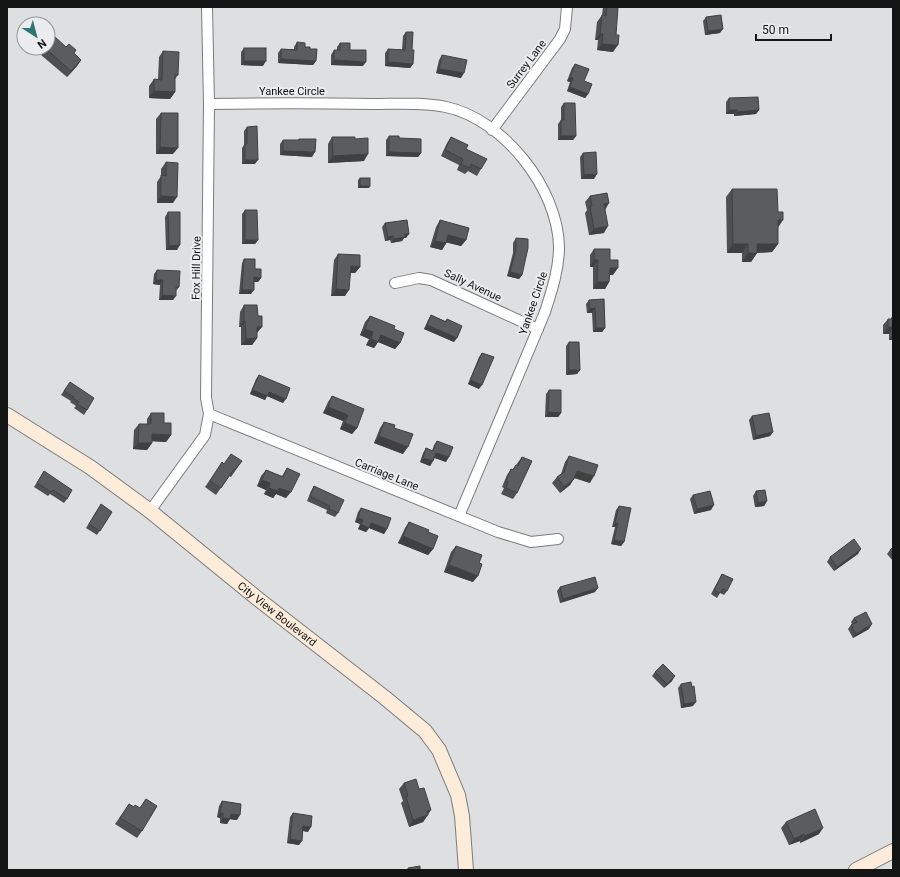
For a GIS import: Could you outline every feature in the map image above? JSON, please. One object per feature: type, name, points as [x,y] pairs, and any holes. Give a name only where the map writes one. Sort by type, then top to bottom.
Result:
[{"type":"street","name":"Fox Hill Drive","points":[[150,511],[205,435],[209,414],[206,398],[209,104],[208,7]]},
{"type":"street","name":"Surrey Lane","points":[[492,130],[560,39],[565,29],[567,7]]},
{"type":"street","name":"Yankee Circle","points":[[209,104],[309,103],[439,106],[466,114],[492,130],[527,162],[548,199],[556,222],[559,247],[557,271],[552,290],[538,328],[459,516]]},
{"type":"street","name":"Sally Avenue","points":[[395,283],[418,278],[431,280],[538,328]]},
{"type":"street","name":"Carriage Lane","points":[[209,414],[498,532],[532,542],[558,538]]},
{"type":"street","name":"City View Boulevard","points":[[7,415],[90,467],[150,511],[258,599],[384,696],[425,731],[439,750],[458,795],[462,816],[466,870]]},
{"type":"street","points":[[856,870],[893,852]]},
{"type":"building","points":[[607,7],[618,7],[616,35],[619,35],[618,45],[602,44],[603,34],[600,34],[602,15],[606,16]]},
{"type":"building","points":[[721,15],[723,29],[708,31],[706,17]]},
{"type":"building","points":[[406,32],[413,32],[413,64],[388,62],[388,49],[405,50]]},
{"type":"building","points":[[56,38],[66,47],[69,44],[76,50],[74,53],[81,60],[71,71],[54,56],[56,56]]},
{"type":"building","points":[[297,42],[305,43],[305,47],[310,47],[310,49],[317,49],[316,61],[281,59],[281,49],[297,50]]},
{"type":"building","points":[[340,43],[350,43],[350,50],[366,50],[366,62],[334,60],[334,50],[340,50]]},
{"type":"building","points":[[244,48],[266,48],[266,61],[244,61]]},
{"type":"building","points":[[163,51],[179,52],[178,75],[175,74],[175,92],[154,91],[154,79],[162,80]]},
{"type":"building","points":[[442,55],[467,60],[464,73],[439,69]]},
{"type":"building","points":[[575,64],[589,69],[584,81],[592,84],[588,94],[570,87],[573,78],[570,77]]},
{"type":"building","points":[[758,97],[759,110],[737,112],[737,110],[729,110],[729,98]]},
{"type":"building","points":[[564,103],[575,103],[576,136],[561,136],[561,120],[564,120]]},
{"type":"building","points":[[161,113],[178,113],[178,148],[160,147]]},
{"type":"building","points":[[257,126],[258,160],[245,160],[247,127]]},
{"type":"building","points":[[389,136],[421,139],[421,153],[389,152]]},
{"type":"building","points":[[332,137],[355,137],[355,139],[368,138],[368,154],[333,156]]},
{"type":"building","points":[[451,137],[468,145],[466,149],[487,159],[481,169],[471,164],[470,168],[461,164],[463,159],[445,150]]},
{"type":"building","points":[[316,139],[315,152],[283,151],[283,140]]},
{"type":"building","points":[[596,152],[597,174],[584,175],[583,153]]},
{"type":"building","points":[[166,162],[178,163],[177,197],[161,196],[161,175],[166,176]]},
{"type":"building","points":[[360,178],[370,178],[370,186],[360,186]]},
{"type":"building","points":[[732,189],[777,189],[778,212],[783,212],[783,220],[778,220],[778,244],[757,244],[757,253],[748,253],[748,244],[733,244]]},
{"type":"building","points":[[607,193],[609,203],[604,204],[608,226],[594,229],[590,206],[592,206],[590,196]]},
{"type":"building","points":[[245,210],[257,210],[258,240],[245,240]]},
{"type":"building","points":[[168,212],[180,212],[180,245],[169,246]]},
{"type":"building","points":[[407,220],[409,234],[405,234],[405,237],[394,239],[393,236],[388,237],[385,223]]},
{"type":"building","points":[[440,220],[469,228],[466,240],[448,235],[446,243],[435,241]]},
{"type":"building","points":[[516,238],[528,239],[528,248],[522,275],[510,272],[516,248]]},
{"type":"building","points":[[594,249],[610,249],[610,260],[618,260],[618,268],[610,268],[609,282],[597,282],[598,260],[594,260]]},
{"type":"building","points":[[338,254],[360,255],[360,267],[351,266],[349,290],[336,289]]},
{"type":"building","points":[[244,259],[255,259],[255,269],[261,269],[261,278],[254,277],[254,290],[242,290]]},
{"type":"building","points":[[157,270],[180,271],[179,287],[176,287],[176,296],[162,295],[163,280],[156,280]]},
{"type":"building","points":[[604,299],[605,328],[596,328],[595,308],[590,309],[589,300]]},
{"type":"building","points":[[244,305],[257,305],[258,316],[262,316],[262,327],[257,327],[257,338],[246,339]]},
{"type":"building","points":[[431,315],[446,322],[447,319],[462,326],[457,338],[427,325]]},
{"type":"building","points":[[370,316],[395,326],[394,329],[404,333],[400,343],[381,335],[378,342],[371,339],[373,332],[365,329]]},
{"type":"building","points":[[892,317],[893,327],[888,327],[888,319],[892,319]]},
{"type":"building","points":[[569,342],[579,342],[580,370],[569,370]]},
{"type":"building","points":[[482,353],[494,357],[482,385],[470,380]]},
{"type":"building","points":[[259,375],[290,388],[286,399],[269,392],[268,396],[252,390]]},
{"type":"building","points":[[70,382],[94,398],[87,410],[77,404],[79,402],[73,398],[74,397],[64,391]]},
{"type":"building","points":[[549,390],[561,390],[561,413],[548,412]]},
{"type":"building","points":[[332,396],[364,409],[357,428],[345,423],[348,415],[328,407]]},
{"type":"building","points":[[151,413],[164,413],[164,423],[171,423],[171,435],[152,434],[152,443],[138,443],[139,424],[151,424]]},
{"type":"building","points":[[769,413],[773,432],[756,436],[752,416]]},
{"type":"building","points":[[384,422],[395,425],[394,428],[413,434],[408,447],[379,436]]},
{"type":"building","points":[[437,441],[453,447],[449,457],[436,453],[433,461],[423,458],[426,448],[433,451]]},
{"type":"building","points":[[231,454],[242,461],[235,470],[234,469],[221,488],[210,481],[222,462],[224,464]]},
{"type":"building","points":[[569,456],[598,465],[594,476],[577,471],[574,479],[564,487],[557,477],[564,472]]},
{"type":"building","points":[[522,457],[532,461],[517,493],[506,488],[508,482],[506,481],[511,469],[513,470],[516,465],[518,466]]},
{"type":"building","points":[[287,468],[300,474],[291,492],[279,488],[278,491],[269,488],[270,483],[262,480],[266,470],[283,477]]},
{"type":"building","points":[[44,471],[72,490],[67,499],[53,490],[51,492],[37,483]]},
{"type":"building","points":[[314,486],[344,500],[338,513],[329,509],[330,506],[310,496]]},
{"type":"building","points":[[765,490],[767,501],[758,503],[756,491]]},
{"type":"building","points":[[710,491],[714,505],[697,509],[693,495]]},
{"type":"building","points":[[101,504],[112,512],[100,531],[89,524]]},
{"type":"building","points":[[619,506],[631,508],[624,542],[614,540],[618,523],[615,523]]},
{"type":"building","points":[[361,508],[391,518],[387,529],[371,523],[369,528],[361,524],[363,520],[358,518]]},
{"type":"building","points":[[409,522],[429,530],[428,532],[438,536],[433,549],[403,536]]},
{"type":"building","points":[[854,539],[861,549],[837,567],[830,557]]},
{"type":"building","points":[[456,546],[482,555],[479,563],[482,564],[478,576],[449,565]]},
{"type":"building","points":[[722,574],[733,579],[727,591],[723,589],[720,593],[714,590]]},
{"type":"building","points":[[595,577],[598,588],[563,599],[560,587]]},
{"type":"building","points":[[866,612],[872,624],[856,634],[851,625],[857,622],[854,618]]},
{"type":"building","points":[[663,664],[675,676],[667,684],[655,672]]},
{"type":"building","points":[[691,682],[692,687],[694,686],[696,702],[684,704],[681,684]]},
{"type":"building","points":[[416,779],[419,789],[424,788],[431,810],[427,811],[428,815],[413,820],[406,797],[408,796],[404,783]]},
{"type":"building","points":[[146,799],[157,806],[142,831],[120,818],[129,804],[140,808]]},
{"type":"building","points":[[222,801],[241,804],[240,815],[231,814],[230,819],[223,818],[223,813],[220,813]]},
{"type":"building","points":[[815,809],[823,828],[794,839],[786,822]]},
{"type":"building","points":[[293,813],[312,816],[311,827],[303,826],[302,841],[290,839]]},
{"type":"building","points":[[420,866],[420,870],[408,870],[408,868]]}]
